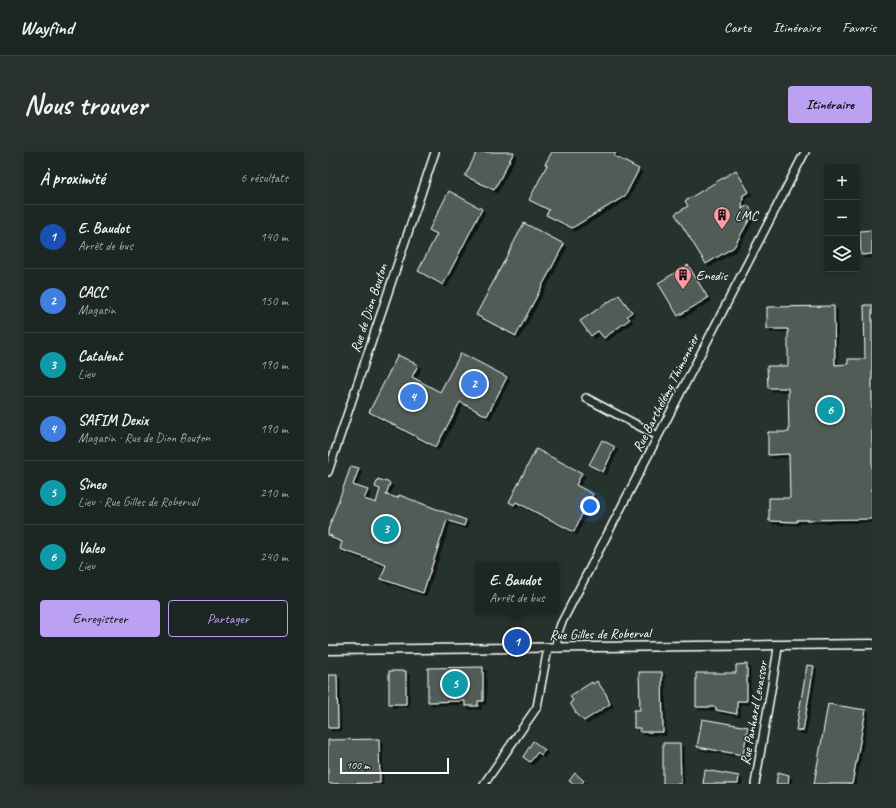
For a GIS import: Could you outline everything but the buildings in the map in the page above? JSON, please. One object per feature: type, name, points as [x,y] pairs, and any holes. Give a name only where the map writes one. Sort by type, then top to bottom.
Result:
[{"type":"street","name":"Rue de Dion Bouton","points":[[328,472],[435,152]]},
{"type":"street","name":"Rue Barthélémy Thimonnier","points":[[557,648],[557,636],[561,624],[805,152]]},
{"type":"street","points":[[586,398],[658,436]]},
{"type":"street","name":"Rue Gilles de Roberval","points":[[328,650],[872,644]]},
{"type":"street","name":"Rue Panhard Levassor","points":[[755,784],[778,645]]},
{"type":"street","points":[[484,784],[537,707],[548,648]]},
{"type":"place","name":"LMC","points":[[722,230]]},
{"type":"place","name":"Enedis","points":[[683,290]]},
{"type":"place","name":"CACC","points":[[474,384]]},
{"type":"place","name":"SAFIM Dexix","points":[[413,397]]},
{"type":"place","name":"Valeo","points":[[830,410]]},
{"type":"place","name":"Catalent","points":[[386,529]]},
{"type":"place","name":"E. Baudot","points":[[517,642]]},
{"type":"place","name":"Sineo","points":[[455,684]]}]
